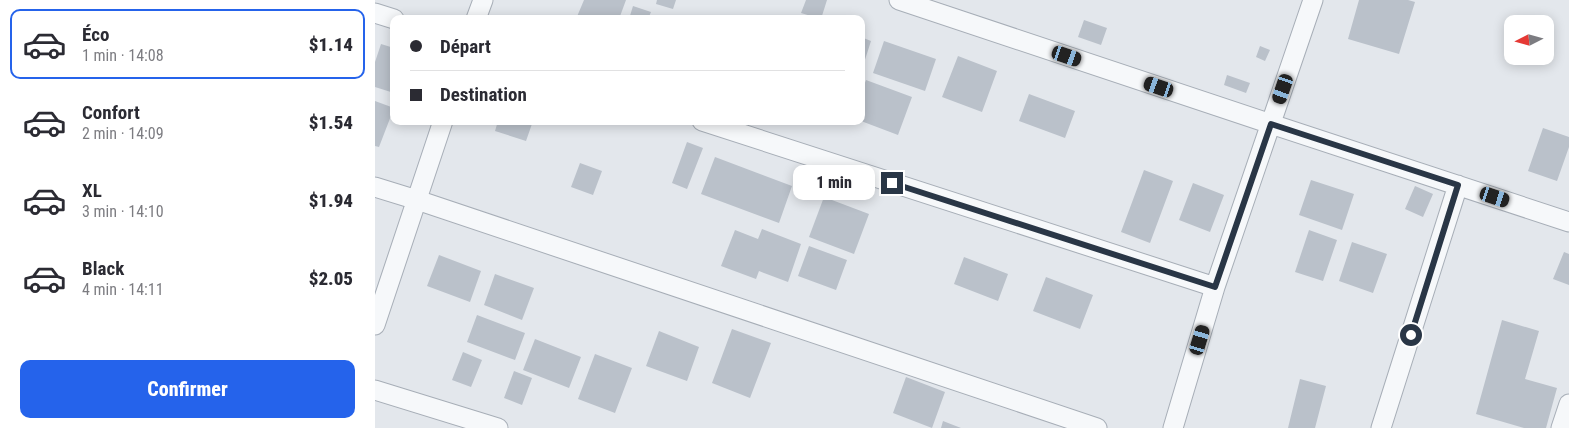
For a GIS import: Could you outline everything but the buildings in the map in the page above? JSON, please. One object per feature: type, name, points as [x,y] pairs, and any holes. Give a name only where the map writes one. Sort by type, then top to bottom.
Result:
[{"type":"street","points":[[477,15],[483,0]]},
{"type":"street","points":[[899,0],[1569,222]]},
{"type":"street","points":[[1173,428],[1215,287],[1313,0]]},
{"type":"street","points":[[375,13],[390,19]]},
{"type":"street","points":[[375,325],[442,125]]},
{"type":"street","points":[[714,125],[1215,287]]},
{"type":"street","points":[[1381,428],[1458,185]]},
{"type":"street","points":[[375,187],[1097,428]]},
{"type":"street","points":[[375,390],[498,428]]},
{"type":"street","points":[[1561,428],[1569,404]]},
{"type":"route","points":[[892,183],[1215,287],[1271,124],[1458,185],[1411,335]]}]
